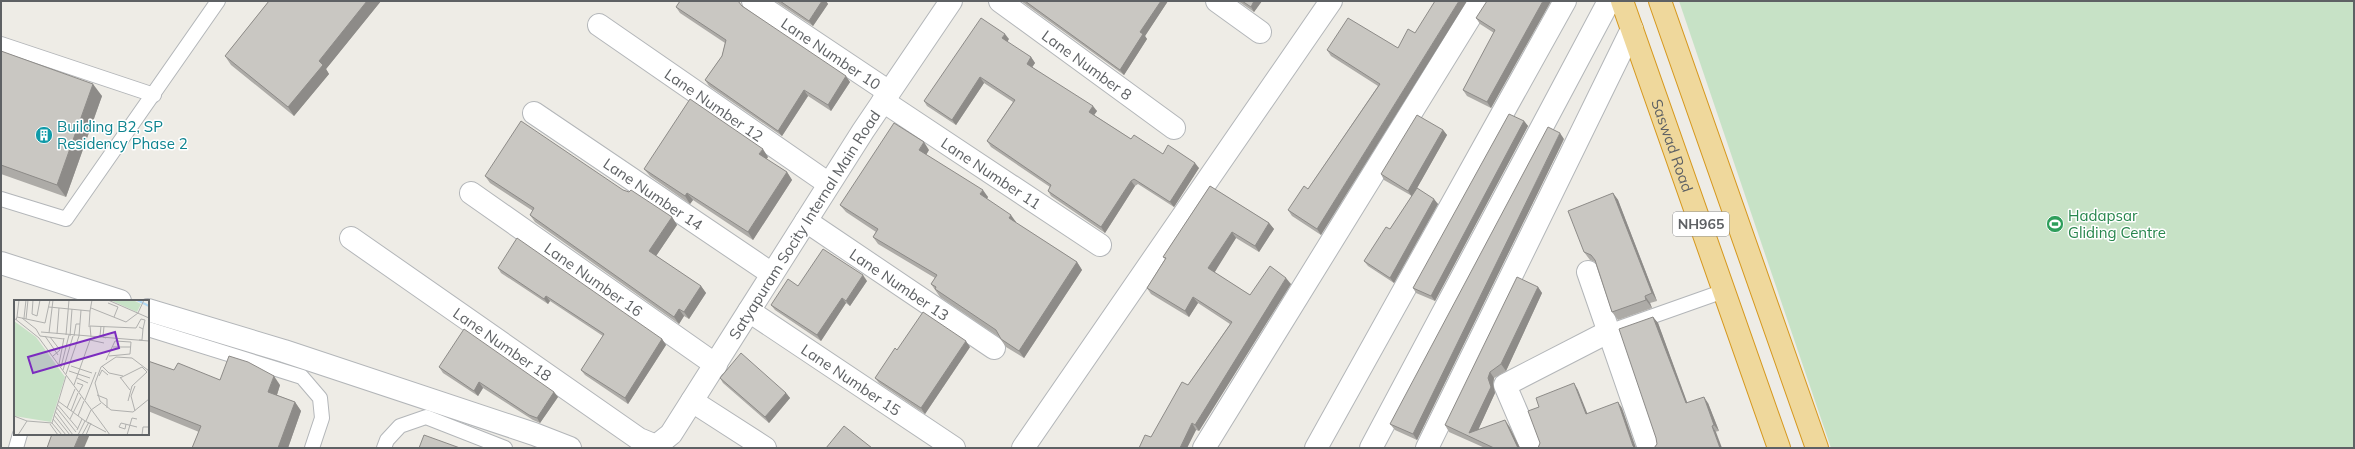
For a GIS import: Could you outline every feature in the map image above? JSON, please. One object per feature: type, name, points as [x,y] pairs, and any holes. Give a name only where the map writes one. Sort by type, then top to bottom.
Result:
[{"type":"highway","name":"Saswad Road","points":[[1622,1],[1779,448]]},
{"type":"highway","name":"NH965","points":[[1660,1],[1817,448]]},
{"type":"street","name":"Lane Number 10","points":[[753,1],[886,96]]},
{"type":"street","name":"Satyapuram Socity Internal Main Road","points":[[656,446],[671,434],[829,184],[886,96],[951,1]]},
{"type":"street","name":"Lane Number 8","points":[[1000,1],[1174,128]]},
{"type":"street","points":[[1217,1],[1260,32]]},
{"type":"street","points":[[1023,448],[1331,1]]},
{"type":"street","points":[[1204,448],[1480,1]]},
{"type":"street","points":[[1316,448],[1565,1]]},
{"type":"street","points":[[1371,448],[1609,1]]},
{"type":"street","name":"Lane Number 12","points":[[599,25],[829,184]]},
{"type":"street","points":[[1427,448],[1632,29]]},
{"type":"street","name":"Lane Number 11","points":[[886,96],[1100,245]]},
{"type":"street","name":"Lane Number 14","points":[[534,113],[772,274]]},
{"type":"street","name":"Lane Number 16","points":[[471,193],[716,365]]},
{"type":"street","name":"Lane Number 13","points":[[806,221],[994,348]]},
{"type":"street","name":"Lane Number 18","points":[[351,238],[633,435],[656,446]]},
{"type":"street","points":[[1,263],[117,300]]},
{"type":"street","points":[[1588,272],[1649,448]]},
{"type":"street","points":[[149,310],[284,351],[534,434],[570,448]]},
{"type":"street","name":"Lane Number 15","points":[[750,311],[954,448]]},
{"type":"street","points":[[1532,448],[1505,385],[1608,332]]},
{"type":"street","points":[[692,401],[765,448]]},
{"type":"lane","points":[[1,199],[66,219],[154,95],[218,1]]},
{"type":"lane","points":[[1,44],[154,95]]},
{"type":"lane","points":[[1608,332],[1724,291]]},
{"type":"lane","points":[[149,330],[302,377],[320,398],[322,418],[312,448]]},
{"type":"lane","points":[[384,448],[387,440],[400,426],[426,417],[505,448]]},
{"type":"lane","points":[[16,448],[20,435]]},
{"type":"green space","name":"Hadapsar Gliding Centre","points":[[1679,1],[2354,1],[2354,448],[1831,448]]},
{"type":"building","points":[[269,1],[367,1],[319,61],[323,65],[288,107],[225,56]]},
{"type":"building","points":[[680,1],[738,1],[742,6],[846,76],[828,105],[804,90],[778,131],[705,80],[722,56],[726,40],[676,7]]},
{"type":"building","points":[[780,1],[822,1],[809,21]]},
{"type":"building","points":[[1025,1],[1161,1],[1140,32],[1143,34],[1120,70]]},
{"type":"building","points":[[1242,1],[1254,1],[1251,7]]},
{"type":"building","points":[[1435,1],[1459,1],[1317,229],[1288,210],[1304,186],[1308,189],[1380,84],[1327,50],[1348,18],[1398,48],[1408,29],[1415,33]]},
{"type":"building","points":[[1487,1],[1543,1],[1487,102],[1463,90],[1495,30],[1476,18]]},
{"type":"building","points":[[981,18],[1005,34],[1002,38],[1031,57],[1027,64],[1093,106],[1089,112],[1131,139],[1134,135],[1163,154],[1168,145],[1195,163],[1170,202],[1134,179],[1131,181],[1101,227],[1048,191],[1051,185],[987,141],[1015,100],[980,77],[952,120],[924,101]]},
{"type":"building","name":"Building B2, SP Residency Phase 2","points":[[1,51],[93,84],[57,185],[1,165]]},
{"type":"building","points":[[690,99],[763,149],[759,154],[787,172],[748,232],[687,193],[685,196],[644,169]]},
{"type":"building","points":[[1509,114],[1524,121],[1431,296],[1413,288]]},
{"type":"building","points":[[1417,115],[1443,130],[1408,191],[1381,174]]},
{"type":"building","points":[[521,121],[623,190],[629,192],[631,190],[672,217],[649,251],[701,286],[684,312],[679,309],[674,317],[530,215],[534,208],[485,176]]},
{"type":"building","points":[[894,123],[924,142],[919,150],[983,190],[980,194],[1011,215],[1009,218],[1077,262],[1019,351],[1001,339],[996,330],[935,289],[936,287],[931,284],[937,275],[873,237],[878,229],[840,205]]},
{"type":"building","points":[[1548,127],[1560,133],[1413,434],[1390,424]]},
{"type":"building","points":[[1210,186],[1269,223],[1255,246],[1232,232],[1208,268],[1250,295],[1270,266],[1286,278],[1195,425],[1192,423],[1180,448],[1139,448],[1145,435],[1151,437],[1182,382],[1188,385],[1232,322],[1193,297],[1185,311],[1147,288],[1166,258],[1163,257]]},
{"type":"building","points":[[1417,188],[1434,199],[1390,278],[1364,261],[1386,227],[1390,229]]},
{"type":"building","points":[[1613,193],[1652,293],[1645,296],[1646,300],[1612,312],[1595,260],[1591,255],[1584,252],[1568,211]]},
{"type":"building","points":[[517,238],[662,339],[625,398],[581,370],[604,334],[546,296],[544,299],[498,268]]},
{"type":"building","points":[[823,249],[863,275],[846,301],[842,298],[817,335],[771,305],[788,279],[798,286]]},
{"type":"building","points":[[1517,277],[1538,287],[1501,364],[1490,372],[1488,378],[1491,387],[1469,433],[1505,420],[1518,448],[1494,448],[1445,425]]},
{"type":"building","points":[[923,312],[966,341],[921,408],[875,378],[895,348],[897,350]]},
{"type":"building","points":[[1653,317],[1686,403],[1704,397],[1720,448],[1654,448],[1657,444],[1656,438],[1619,329]]},
{"type":"building","points":[[464,329],[554,392],[537,418],[529,415],[479,382],[474,391],[439,367]]},
{"type":"building","points":[[741,353],[786,393],[765,417],[720,378]]},
{"type":"building","points":[[229,356],[248,362],[274,376],[268,392],[295,402],[278,448],[192,448],[201,426],[149,405],[149,361],[174,370],[178,363],[220,380]]},
{"type":"building","points":[[1574,383],[1586,414],[1618,402],[1635,448],[1538,448],[1540,443],[1528,411],[1539,407],[1536,398]]},
{"type":"building","points":[[844,426],[872,448],[826,448]]},
{"type":"building","points":[[52,435],[80,435],[74,448],[47,448]]},
{"type":"building","points":[[424,435],[460,448],[419,448]]},
{"type":"place","name":"Building B2, SP Residency Phase 2","points":[[44,135]]},
{"type":"place","name":"Hadapsar Gliding Centre","points":[[2055,224]]}]
